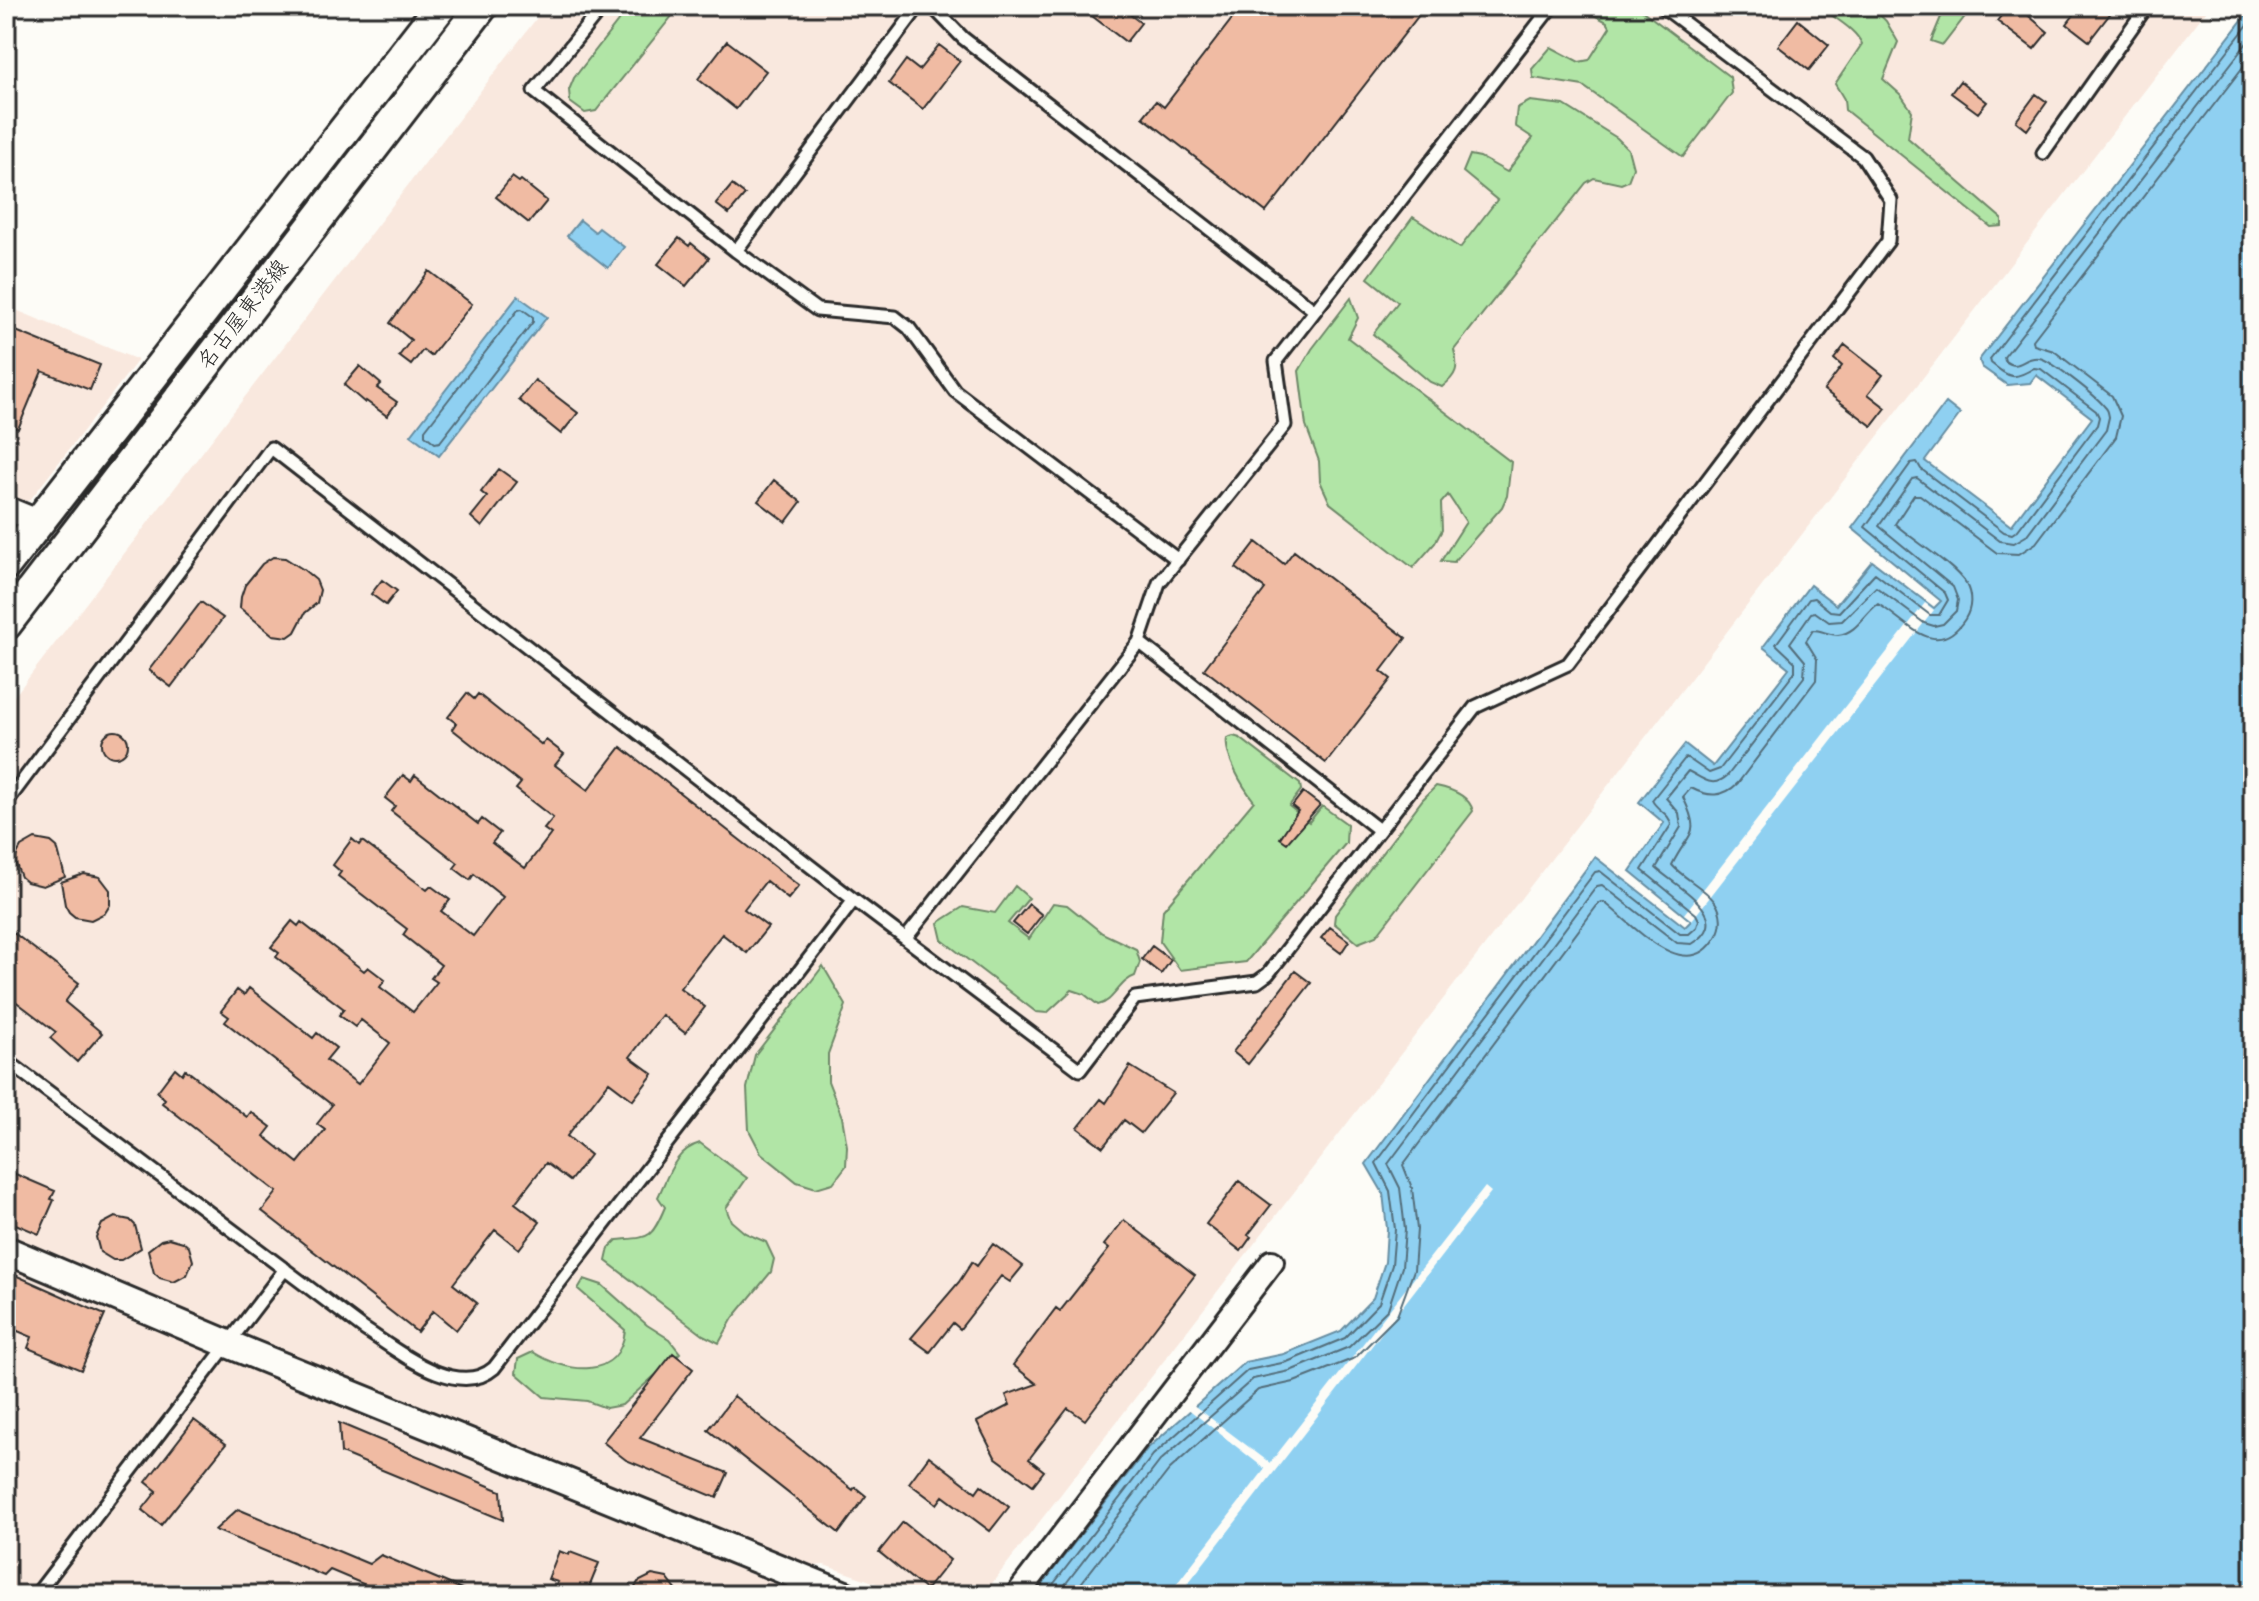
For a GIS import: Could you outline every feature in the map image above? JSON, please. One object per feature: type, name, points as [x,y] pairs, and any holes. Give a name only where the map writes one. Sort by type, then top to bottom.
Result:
[{"type":"main road","name":"名古屋東港線","points":[[6,564],[441,6]]},
{"type":"main road","name":"名古屋東港線","points":[[6,624],[482,6]]},
{"type":"street","points":[[6,508],[40,522]]},
{"type":"street","points":[[6,1250],[228,1344],[845,1595]]},
{"type":"street","points":[[1017,1595],[1272,1262]]},
{"type":"lane","points":[[603,6],[534,91],[736,251],[817,310],[895,317],[909,328],[955,391],[1178,560]]},
{"type":"lane","points":[[736,251],[919,6]]},
{"type":"lane","points":[[932,6],[963,38],[1315,311]]},
{"type":"lane","points":[[906,938],[1139,642],[1159,583],[1285,425],[1276,361],[1552,6]]},
{"type":"lane","points":[[6,803],[271,448],[854,900],[1080,1070],[1135,998],[1257,982],[1268,974],[1475,707],[1568,664],[1888,241],[1891,200],[1863,157],[1662,6]]},
{"type":"lane","points":[[2043,153],[2147,6]]},
{"type":"lane","points":[[1139,642],[1379,830]]},
{"type":"lane","points":[[6,1060],[364,1329],[421,1365],[465,1380],[482,1378],[494,1368],[854,900]]},
{"type":"lane","points":[[36,1595],[285,1269]]},
{"type":"shaded area","points":[[546,6],[2210,6],[983,1595],[911,1595],[824,1565],[805,1567],[6,1237],[6,707]]},
{"type":"shaded area","points":[[6,306],[138,360],[30,500],[17,504],[6,500]]},
{"type":"shaded area","points":[[6,1263],[802,1595],[6,1595]]},
{"type":"green space","points":[[630,6],[680,6],[596,111],[585,113],[570,102],[569,90],[574,78]]},
{"type":"green space","points":[[1583,6],[1636,6],[1730,77],[1732,93],[1683,157],[1583,86],[1533,78],[1532,69],[1551,47],[1579,62],[1589,60],[1610,27]]},
{"type":"green space","points":[[1820,6],[1871,6],[1886,21],[1898,42],[1883,79],[1901,95],[1912,111],[1908,138],[2002,219],[2002,226],[1991,227],[1845,110],[1844,99],[1835,84],[1862,44],[1849,28]]},
{"type":"green space","points":[[1948,6],[1973,6],[1943,45],[1931,41]]},
{"type":"green space","points":[[1530,101],[1564,105],[1617,138],[1628,149],[1633,168],[1628,181],[1621,184],[1594,178],[1586,183],[1454,350],[1456,371],[1442,387],[1430,382],[1373,334],[1398,302],[1368,278],[1413,217],[1460,248],[1497,200],[1463,172],[1470,155],[1507,172],[1533,138],[1515,126],[1517,108]]},
{"type":"green space","points":[[1351,298],[1358,318],[1348,338],[1511,462],[1507,496],[1502,507],[1454,562],[1441,561],[1466,522],[1448,495],[1441,503],[1442,530],[1413,568],[1330,503],[1320,481],[1319,461],[1306,426],[1299,371]]},
{"type":"green space","points":[[1227,738],[1240,738],[1300,784],[1301,790],[1289,806],[1309,822],[1322,806],[1347,824],[1346,843],[1246,962],[1180,970],[1160,942],[1163,910],[1254,801],[1228,753]]},
{"type":"green space","points":[[1436,786],[1463,797],[1473,811],[1376,936],[1358,943],[1334,923],[1335,915]]},
{"type":"green space","points":[[1015,886],[1029,898],[1008,923],[1029,939],[1053,903],[1067,905],[1102,933],[1136,949],[1140,962],[1135,976],[1104,1003],[1098,1005],[1084,994],[1072,990],[1047,1013],[1036,1012],[942,940],[938,923],[963,907],[995,913]]},
{"type":"green space","points":[[823,966],[846,1005],[828,1054],[828,1081],[842,1117],[847,1146],[846,1166],[833,1183],[816,1188],[797,1182],[761,1153],[749,1130],[747,1088],[755,1055]]},
{"type":"green space","points":[[700,1143],[747,1178],[726,1208],[731,1221],[745,1233],[766,1242],[774,1259],[771,1272],[733,1318],[719,1343],[703,1335],[606,1261],[609,1248],[617,1240],[643,1237],[656,1226],[665,1207],[658,1197],[669,1173],[684,1151]]},
{"type":"green space","points":[[584,1279],[602,1285],[647,1325],[669,1339],[680,1353],[622,1405],[606,1408],[587,1401],[544,1397],[516,1373],[518,1359],[533,1352],[575,1368],[602,1365],[613,1358],[621,1346],[625,1330],[578,1289]]},
{"type":"water","points":[[2253,6],[2253,1595],[1034,1595],[1147,1449],[1245,1362],[1284,1354],[1341,1331],[1373,1298],[1385,1262],[1387,1229],[1383,1193],[1366,1164],[1595,857],[1685,927],[1691,921],[1630,871],[1664,823],[1639,802],[1685,744],[1713,766],[1789,668],[1763,647],[1810,585],[1836,605],[1872,561],[1934,608],[1941,601],[1852,528],[1946,403],[1960,414],[1925,461],[2011,526],[2092,418],[2036,375],[2030,383],[2007,385],[1982,367],[1979,360]]},
{"type":"water","points":[[580,220],[595,232],[599,228],[624,247],[608,268],[567,236]]},
{"type":"water","points":[[518,296],[547,317],[439,456],[411,435]]},
{"type":"pier","points":[[1925,603],[1934,610],[1692,920],[1684,914]]},
{"type":"pier","points":[[1485,1187],[1491,1192],[1179,1595],[1168,1595],[1265,1469],[1187,1408],[1192,1404],[1270,1463]]},
{"type":"building","points":[[1079,6],[1119,6],[1141,23],[1126,42]]},
{"type":"building","points":[[1242,6],[1426,6],[1266,212],[1143,117],[1156,101],[1164,107]]},
{"type":"building","points":[[2009,6],[2037,6],[2029,16],[2048,32],[2034,49],[1997,21]]},
{"type":"building","points":[[2096,6],[2116,6],[2089,41],[2067,24],[2080,7],[2089,14]]},
{"type":"building","points":[[1798,20],[1829,45],[1809,70],[1778,46]]},
{"type":"building","points":[[727,41],[766,71],[736,109],[698,79]]},
{"type":"building","points":[[939,45],[960,61],[923,109],[889,83],[906,60],[919,70]]},
{"type":"building","points":[[1960,81],[1987,102],[1978,113],[1951,93]]},
{"type":"building","points":[[2036,94],[2047,102],[2027,130],[2016,121]]},
{"type":"building","points":[[512,177],[519,182],[521,180],[547,201],[529,223],[496,197]]},
{"type":"building","points":[[732,185],[745,195],[729,214],[716,204]]},
{"type":"building","points":[[679,238],[689,246],[691,243],[709,258],[686,286],[658,264]]},
{"type":"building","points":[[429,271],[472,304],[431,356],[423,350],[411,365],[399,356],[411,340],[390,323]]},
{"type":"building","points":[[6,327],[100,365],[90,390],[42,371],[18,429],[6,424]]},
{"type":"building","points":[[1845,345],[1883,375],[1868,394],[1886,408],[1872,426],[1824,390],[1842,366],[1834,359]]},
{"type":"building","points":[[360,366],[381,384],[377,388],[397,402],[387,416],[344,385]]},
{"type":"building","points":[[535,380],[578,413],[561,434],[519,400]]},
{"type":"building","points":[[499,469],[517,482],[482,527],[471,517],[487,497],[481,492]]},
{"type":"building","points":[[774,480],[801,502],[786,522],[758,501]]},
{"type":"building","points":[[1256,542],[1284,564],[1294,551],[1406,638],[1381,671],[1391,679],[1326,763],[1204,669],[1265,589],[1236,568]]},
{"type":"building","points":[[273,557],[285,558],[304,570],[316,580],[320,590],[317,603],[305,613],[295,632],[288,637],[273,635],[240,608],[245,585],[262,564]]},
{"type":"building","points":[[382,580],[397,591],[386,605],[371,594]]},
{"type":"building","points":[[201,602],[223,618],[171,687],[149,670]]},
{"type":"building","points":[[467,693],[474,699],[478,694],[542,745],[546,740],[564,754],[555,765],[588,790],[621,747],[799,886],[788,899],[766,881],[744,909],[768,927],[747,953],[722,934],[680,988],[705,1007],[685,1033],[662,1015],[630,1057],[653,1074],[633,1100],[609,1082],[567,1136],[590,1155],[570,1181],[546,1163],[515,1203],[540,1222],[519,1249],[495,1230],[453,1284],[477,1303],[456,1330],[433,1311],[417,1332],[262,1211],[277,1192],[162,1103],[165,1099],[157,1092],[175,1068],[182,1074],[185,1069],[247,1117],[251,1112],[271,1127],[264,1136],[298,1163],[325,1130],[317,1124],[332,1105],[225,1022],[229,1017],[221,1011],[237,990],[244,995],[249,988],[313,1038],[317,1033],[336,1048],[326,1060],[358,1084],[390,1043],[361,1020],[355,1027],[339,1015],[344,1009],[276,957],[279,953],[271,947],[292,921],[298,926],[301,922],[364,971],[368,967],[385,980],[380,987],[413,1012],[437,982],[431,978],[441,965],[403,935],[407,929],[338,876],[341,872],[333,865],[352,839],[359,845],[362,841],[427,890],[431,886],[450,900],[441,911],[473,936],[503,897],[474,874],[470,880],[454,868],[458,863],[391,811],[395,806],[385,798],[403,775],[411,781],[415,775],[478,824],[482,819],[500,833],[492,843],[525,868],[551,834],[544,829],[553,818],[516,789],[521,783],[452,729],[456,723],[448,717]]},
{"type":"building","points":[[115,731],[125,734],[128,744],[125,754],[115,757],[105,754],[102,744],[105,734]]},
{"type":"building","points":[[1303,792],[1320,805],[1287,843],[1280,838],[1298,811],[1292,806]]},
{"type":"building","points":[[35,839],[51,842],[57,847],[65,877],[43,886],[21,877],[15,862],[17,854],[21,847]]},
{"type":"building","points":[[84,874],[100,877],[110,890],[110,905],[105,913],[91,920],[75,917],[69,912],[61,882]]},
{"type":"building","points":[[1029,904],[1042,915],[1027,934],[1013,923]]},
{"type":"building","points":[[6,927],[79,983],[65,1002],[102,1033],[77,1062],[50,1038],[56,1032],[6,994]]},
{"type":"building","points":[[1330,927],[1349,941],[1341,953],[1321,938]]},
{"type":"building","points":[[1152,946],[1171,960],[1161,974],[1142,959]]},
{"type":"building","points":[[1295,971],[1311,983],[1248,1064],[1233,1052]]},
{"type":"building","points":[[1130,1066],[1173,1093],[1141,1133],[1124,1120],[1103,1147],[1078,1128],[1101,1099],[1106,1103]]},
{"type":"building","points":[[6,1170],[55,1191],[39,1234],[6,1220]]},
{"type":"building","points":[[1239,1181],[1271,1205],[1248,1235],[1251,1237],[1241,1251],[1206,1224]]},
{"type":"building","points":[[115,1217],[130,1220],[135,1225],[141,1248],[121,1260],[113,1260],[100,1252],[96,1237],[102,1224]]},
{"type":"building","points":[[1124,1220],[1195,1275],[1085,1420],[1068,1408],[1029,1459],[1044,1471],[1033,1485],[995,1457],[977,1422],[1010,1405],[1006,1395],[1037,1384],[1013,1365],[1056,1308],[1060,1311],[1109,1249],[1104,1245]]},
{"type":"building","points":[[169,1238],[189,1247],[193,1261],[187,1275],[174,1282],[154,1273],[148,1250]]},
{"type":"building","points":[[993,1244],[1023,1266],[1010,1282],[1001,1276],[960,1329],[953,1323],[930,1352],[911,1338],[972,1262],[977,1266]]},
{"type":"building","points":[[6,1271],[105,1315],[81,1370],[28,1348],[32,1337],[6,1326]]},
{"type":"building","points":[[673,1353],[693,1369],[640,1438],[728,1473],[717,1498],[626,1460],[603,1442]]},
{"type":"building","points":[[734,1396],[853,1490],[855,1487],[866,1496],[839,1533],[708,1430]]},
{"type":"building","points":[[194,1420],[226,1444],[161,1525],[142,1510],[157,1491],[146,1482]]},
{"type":"building","points":[[339,1423],[501,1491],[503,1520],[341,1453]]},
{"type":"building","points":[[929,1456],[976,1492],[981,1485],[1009,1507],[990,1531],[943,1496],[937,1504],[909,1483]]},
{"type":"building","points":[[238,1509],[369,1564],[381,1555],[476,1595],[389,1595],[330,1570],[324,1576],[215,1530]]},
{"type":"building","points":[[903,1522],[950,1560],[926,1590],[879,1552]]},
{"type":"building","points":[[559,1551],[599,1563],[586,1595],[573,1595],[555,1587],[558,1582],[548,1579]]},
{"type":"building","points":[[652,1575],[667,1578],[680,1595],[631,1595],[638,1582]]}]
